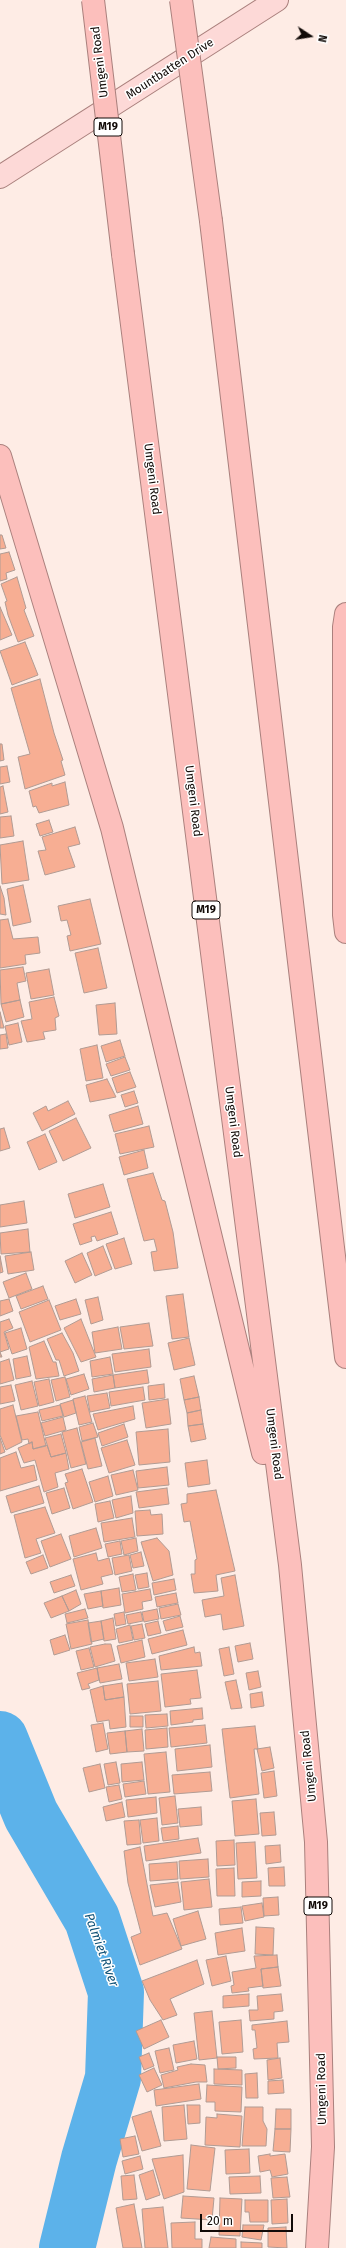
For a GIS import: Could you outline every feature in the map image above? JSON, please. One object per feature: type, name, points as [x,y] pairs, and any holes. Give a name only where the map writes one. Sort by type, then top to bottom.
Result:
[{"type":"highway","name":"Umgeni Road","points":[[93,0],[123,254],[290,1565],[316,1842],[323,2147],[317,2248]]},
{"type":"highway","points":[[181,0],[211,220],[346,1357]]},
{"type":"highway","points":[[0,456],[112,828],[290,1565]]},
{"type":"highway","points":[[346,614],[344,627],[344,915],[346,932]]},
{"type":"main road","name":"Mountbatten Drive","points":[[1,178],[277,0]]},
{"type":"building","points":[[0,535],[2,535],[6,548],[0,549]]},
{"type":"building","points":[[9,552],[15,570],[6,573],[7,579],[0,581],[0,554]]},
{"type":"building","points":[[17,577],[26,608],[24,610],[34,636],[18,642],[8,615],[5,602],[7,601],[1,584]]},
{"type":"building","points":[[0,607],[12,635],[0,640]]},
{"type":"building","points":[[25,642],[38,675],[12,685],[0,651]]},
{"type":"building","points":[[40,679],[54,733],[63,760],[61,761],[65,775],[25,789],[18,757],[30,754],[11,688]]},
{"type":"building","points":[[0,744],[2,744],[4,760],[0,761]]},
{"type":"building","points":[[7,766],[10,782],[0,784],[0,767]]},
{"type":"building","points":[[65,782],[69,805],[39,813],[36,806],[33,807],[29,791],[52,783],[52,786]]},
{"type":"building","points":[[3,786],[8,812],[0,814],[0,787]]},
{"type":"building","points":[[11,816],[14,836],[0,838],[0,817]]},
{"type":"building","points":[[49,820],[53,832],[40,836],[36,824]]},
{"type":"building","points":[[75,827],[80,844],[68,847],[75,867],[45,875],[38,851],[46,850],[42,837]]},
{"type":"building","points":[[23,841],[29,880],[2,884],[0,845]]},
{"type":"building","points":[[23,885],[31,922],[13,926],[7,889]]},
{"type":"building","points":[[0,886],[4,898],[6,915],[0,914]]},
{"type":"building","points":[[90,899],[101,944],[70,951],[67,936],[71,935],[67,920],[61,921],[58,906]]},
{"type":"building","points":[[8,919],[13,939],[38,937],[40,953],[25,955],[26,964],[0,968],[0,920]]},
{"type":"building","points":[[98,948],[107,988],[84,993],[75,953]]},
{"type":"building","points":[[23,967],[26,981],[17,983],[20,1000],[1,1004],[0,970]]},
{"type":"building","points":[[49,969],[54,995],[31,999],[26,973]]},
{"type":"building","points":[[54,997],[59,1016],[55,1018],[56,1030],[43,1032],[45,1039],[27,1042],[21,1021],[32,1019],[29,1002]]},
{"type":"building","points":[[20,1000],[24,1017],[6,1022],[1,1004]]},
{"type":"building","points":[[115,1003],[117,1034],[99,1035],[96,1005]]},
{"type":"building","points":[[0,1012],[4,1028],[0,1028]]},
{"type":"building","points":[[18,1023],[22,1042],[9,1045],[5,1026]]},
{"type":"building","points":[[6,1034],[8,1048],[0,1049],[0,1035]]},
{"type":"building","points":[[120,1040],[125,1056],[106,1062],[101,1046]]},
{"type":"building","points":[[97,1045],[103,1078],[86,1081],[80,1049]]},
{"type":"building","points":[[125,1057],[130,1070],[111,1076],[106,1064]]},
{"type":"building","points":[[130,1072],[136,1087],[117,1093],[112,1078]]},
{"type":"building","points":[[107,1079],[116,1097],[90,1102],[86,1085]]},
{"type":"building","points":[[134,1091],[138,1103],[125,1107],[121,1095]]},
{"type":"building","points":[[68,1101],[75,1114],[42,1131],[33,1113],[46,1106],[48,1111]]},
{"type":"building","points":[[138,1106],[143,1124],[114,1132],[109,1115]]},
{"type":"building","points":[[76,1118],[91,1148],[63,1161],[49,1131]]},
{"type":"building","points":[[149,1126],[154,1147],[120,1154],[115,1134]]},
{"type":"building","points":[[4,1128],[10,1148],[0,1151],[0,1129]]},
{"type":"building","points":[[45,1134],[57,1162],[39,1170],[27,1142]]},
{"type":"building","points":[[144,1150],[148,1168],[124,1175],[119,1157]]},
{"type":"building","points":[[153,1173],[162,1200],[165,1201],[173,1232],[178,1268],[154,1271],[151,1252],[157,1251],[154,1239],[144,1241],[127,1179]]},
{"type":"building","points":[[103,1184],[110,1207],[75,1218],[68,1194]]},
{"type":"building","points":[[24,1201],[27,1223],[0,1227],[0,1205]]},
{"type":"building","points":[[111,1212],[118,1234],[97,1241],[95,1236],[91,1237],[92,1241],[80,1245],[73,1224]]},
{"type":"building","points":[[28,1229],[30,1252],[1,1254],[0,1233]]},
{"type":"building","points":[[124,1238],[132,1264],[115,1269],[106,1244]]},
{"type":"building","points":[[103,1246],[112,1269],[95,1276],[87,1253]]},
{"type":"building","points":[[31,1252],[34,1270],[8,1274],[5,1256]]},
{"type":"building","points":[[82,1253],[92,1275],[75,1283],[65,1261]]},
{"type":"building","points":[[0,1256],[3,1272],[0,1273]]},
{"type":"building","points":[[26,1273],[32,1289],[9,1298],[3,1282]]},
{"type":"building","points":[[43,1286],[48,1299],[21,1309],[16,1296]]},
{"type":"building","points":[[183,1294],[189,1337],[172,1339],[166,1296]]},
{"type":"building","points":[[98,1297],[103,1320],[91,1324],[85,1300]]},
{"type":"building","points":[[9,1299],[13,1311],[0,1316],[0,1301]]},
{"type":"building","points":[[76,1299],[81,1314],[60,1320],[55,1306]]},
{"type":"building","points":[[49,1300],[61,1330],[30,1342],[19,1312]]},
{"type":"building","points":[[9,1319],[13,1328],[4,1332],[9,1349],[0,1352],[0,1322]]},
{"type":"building","points":[[81,1319],[96,1357],[81,1362],[64,1328]]},
{"type":"building","points":[[149,1323],[153,1346],[124,1349],[120,1327]]},
{"type":"building","points":[[118,1327],[122,1349],[95,1353],[92,1332]]},
{"type":"building","points":[[21,1328],[27,1349],[12,1354],[5,1333]]},
{"type":"building","points":[[62,1333],[73,1353],[79,1371],[64,1376],[59,1360],[56,1360],[47,1339]]},
{"type":"building","points":[[189,1338],[195,1365],[174,1370],[168,1343]]},
{"type":"building","points":[[44,1341],[53,1362],[56,1362],[59,1376],[36,1379],[29,1347]]},
{"type":"building","points":[[149,1349],[151,1367],[115,1372],[112,1354]]},
{"type":"building","points":[[27,1356],[31,1376],[16,1379],[13,1359]]},
{"type":"building","points":[[110,1357],[113,1374],[92,1377],[90,1361]]},
{"type":"building","points":[[9,1359],[14,1380],[0,1384],[0,1362]]},
{"type":"building","points":[[147,1370],[149,1383],[115,1388],[113,1375]]},
{"type":"building","points":[[84,1374],[89,1389],[71,1395],[66,1379]]},
{"type":"building","points":[[113,1375],[115,1388],[94,1392],[92,1379]]},
{"type":"building","points":[[194,1376],[199,1397],[184,1400],[180,1379]]},
{"type":"building","points":[[65,1377],[70,1397],[56,1401],[51,1380]]},
{"type":"building","points":[[49,1379],[54,1402],[39,1406],[34,1382]]},
{"type":"building","points":[[32,1381],[38,1406],[21,1410],[15,1385]]},
{"type":"building","points":[[164,1384],[165,1398],[149,1400],[148,1386]]},
{"type":"building","points":[[11,1385],[15,1401],[0,1404],[0,1387]]},
{"type":"building","points":[[143,1387],[145,1400],[111,1406],[109,1392]]},
{"type":"building","points":[[107,1393],[110,1408],[90,1412],[87,1396]]},
{"type":"building","points":[[85,1396],[92,1422],[79,1425],[73,1399]]},
{"type":"building","points":[[199,1397],[201,1410],[187,1413],[184,1400]]},
{"type":"building","points":[[168,1399],[171,1424],[146,1428],[142,1403]]},
{"type":"building","points":[[73,1400],[76,1413],[64,1417],[60,1404]]},
{"type":"building","points":[[13,1405],[22,1442],[6,1450],[0,1435],[0,1409]]},
{"type":"building","points":[[60,1405],[63,1416],[42,1421],[39,1410]]},
{"type":"building","points":[[133,1406],[135,1419],[98,1430],[93,1414]]},
{"type":"building","points":[[201,1410],[203,1424],[188,1426],[187,1413]]},
{"type":"building","points":[[38,1412],[46,1446],[33,1449],[32,1442],[29,1444],[28,1439],[22,1440],[16,1416]]},
{"type":"building","points":[[63,1417],[66,1430],[45,1436],[41,1423]]},
{"type":"building","points":[[93,1423],[98,1437],[82,1441],[79,1427]]},
{"type":"building","points":[[124,1424],[128,1437],[102,1446],[98,1433]]},
{"type":"building","points":[[203,1424],[206,1439],[191,1442],[188,1426]]},
{"type":"building","points":[[77,1428],[86,1464],[71,1468],[62,1432]]},
{"type":"building","points":[[168,1429],[170,1462],[139,1465],[136,1432]]},
{"type":"building","points":[[61,1434],[66,1453],[51,1457],[45,1438]]},
{"type":"building","points":[[0,1438],[5,1452],[0,1454]]},
{"type":"building","points":[[95,1438],[102,1466],[88,1469],[81,1442]]},
{"type":"building","points":[[127,1440],[135,1465],[109,1473],[101,1448]]},
{"type":"building","points":[[32,1442],[33,1449],[47,1445],[51,1457],[66,1453],[69,1469],[55,1473],[58,1487],[44,1492],[35,1460],[24,1463],[18,1448]]},
{"type":"building","points":[[16,1452],[21,1468],[34,1465],[37,1480],[0,1491],[0,1458]]},
{"type":"building","points":[[207,1460],[210,1484],[188,1487],[185,1463]]},
{"type":"building","points":[[167,1467],[169,1485],[138,1488],[136,1471]]},
{"type":"building","points":[[82,1469],[93,1502],[73,1509],[65,1483],[68,1482],[65,1474]]},
{"type":"building","points":[[133,1470],[138,1490],[116,1495],[111,1475]]},
{"type":"building","points":[[108,1476],[113,1496],[95,1502],[89,1482]]},
{"type":"building","points":[[39,1486],[44,1503],[11,1513],[6,1496]]},
{"type":"building","points":[[64,1488],[70,1508],[52,1514],[46,1493]]},
{"type":"building","points":[[167,1488],[169,1504],[139,1508],[136,1492]]},
{"type":"building","points":[[216,1490],[235,1571],[216,1575],[218,1591],[194,1593],[191,1574],[195,1574],[195,1560],[197,1559],[190,1521],[184,1522],[181,1504],[187,1503],[187,1494]]},
{"type":"building","points":[[131,1496],[133,1513],[116,1518],[112,1500]]},
{"type":"building","points":[[110,1501],[114,1518],[98,1522],[95,1504]]},
{"type":"building","points":[[45,1507],[55,1533],[36,1539],[41,1553],[25,1558],[14,1515]]},
{"type":"building","points":[[150,1510],[151,1515],[162,1514],[163,1534],[137,1536],[135,1511]]},
{"type":"building","points":[[132,1518],[135,1537],[104,1542],[101,1523]]},
{"type":"building","points":[[96,1528],[102,1548],[74,1557],[69,1536]]},
{"type":"building","points":[[61,1534],[71,1559],[50,1567],[41,1541]]},
{"type":"building","points":[[136,1538],[138,1551],[124,1555],[121,1541]]},
{"type":"building","points":[[157,1538],[169,1551],[173,1575],[153,1581],[141,1542]]},
{"type":"building","points":[[120,1541],[122,1554],[108,1557],[105,1544]]},
{"type":"building","points":[[141,1552],[144,1566],[133,1568],[130,1555]]},
{"type":"building","points":[[96,1553],[98,1561],[109,1558],[113,1574],[101,1577],[103,1584],[81,1590],[73,1559]]},
{"type":"building","points":[[43,1555],[48,1568],[31,1574],[26,1562]]},
{"type":"building","points":[[129,1555],[132,1571],[115,1575],[112,1558]]},
{"type":"building","points":[[147,1573],[149,1587],[138,1589],[135,1575]]},
{"type":"building","points":[[133,1574],[136,1590],[122,1592],[119,1577]]},
{"type":"building","points":[[71,1575],[75,1586],[54,1593],[50,1582]]},
{"type":"building","points":[[235,1575],[244,1626],[223,1630],[221,1614],[205,1617],[202,1600],[224,1596],[221,1578]]},
{"type":"building","points":[[174,1579],[176,1590],[154,1595],[152,1583]]},
{"type":"building","points":[[119,1588],[121,1605],[103,1608],[101,1591]]},
{"type":"building","points":[[150,1589],[152,1600],[142,1602],[143,1609],[125,1613],[122,1594]]},
{"type":"building","points":[[76,1590],[81,1604],[69,1611],[62,1596]]},
{"type":"building","points":[[101,1591],[103,1606],[88,1609],[84,1594]]},
{"type":"building","points":[[176,1593],[178,1603],[157,1607],[155,1597]]},
{"type":"building","points":[[62,1596],[69,1611],[51,1618],[44,1603]]},
{"type":"building","points":[[178,1604],[181,1615],[161,1619],[159,1608]]},
{"type":"building","points":[[85,1609],[88,1618],[67,1623],[65,1614]]},
{"type":"building","points":[[157,1609],[159,1619],[144,1622],[142,1612]]},
{"type":"building","points":[[124,1612],[126,1624],[116,1626],[114,1614]]},
{"type":"building","points":[[141,1612],[143,1621],[128,1624],[126,1615]]},
{"type":"building","points":[[180,1616],[183,1627],[166,1631],[163,1621]]},
{"type":"building","points":[[113,1618],[116,1639],[104,1641],[101,1621]]},
{"type":"building","points":[[88,1620],[92,1644],[71,1649],[66,1624]]},
{"type":"building","points":[[101,1621],[104,1639],[91,1642],[88,1623]]},
{"type":"building","points":[[158,1621],[161,1633],[148,1636],[145,1624]]},
{"type":"building","points":[[142,1624],[145,1638],[134,1640],[131,1626]]},
{"type":"building","points":[[130,1625],[133,1640],[119,1643],[116,1629]]},
{"type":"building","points":[[183,1630],[187,1645],[152,1654],[148,1639]]},
{"type":"building","points":[[65,1635],[70,1650],[54,1655],[50,1640]]},
{"type":"building","points":[[142,1640],[145,1657],[121,1663],[117,1646]]},
{"type":"building","points":[[250,1643],[253,1659],[238,1662],[235,1646]]},
{"type":"building","points":[[111,1644],[115,1661],[95,1667],[90,1647]]},
{"type":"building","points":[[194,1647],[195,1653],[200,1652],[202,1666],[161,1670],[159,1656]]},
{"type":"building","points":[[229,1647],[234,1674],[224,1676],[219,1649]]},
{"type":"building","points":[[89,1648],[94,1667],[81,1670],[76,1651]]},
{"type":"building","points":[[155,1659],[158,1677],[129,1681],[126,1663]]},
{"type":"building","points":[[119,1664],[122,1679],[100,1683],[97,1668]]},
{"type":"building","points":[[97,1668],[99,1680],[88,1684],[90,1688],[82,1690],[77,1673]]},
{"type":"building","points":[[197,1670],[201,1698],[190,1699],[191,1704],[165,1707],[161,1674]]},
{"type":"building","points":[[258,1671],[261,1687],[249,1690],[246,1673]]},
{"type":"building","points":[[236,1680],[242,1708],[231,1709],[225,1682]]},
{"type":"building","points":[[158,1681],[161,1711],[130,1714],[127,1684]]},
{"type":"building","points":[[122,1683],[124,1697],[105,1700],[103,1686]]},
{"type":"building","points":[[103,1686],[105,1700],[124,1697],[126,1727],[110,1729],[109,1720],[97,1722],[90,1690]]},
{"type":"building","points":[[262,1692],[264,1706],[251,1708],[250,1694]]},
{"type":"building","points":[[202,1708],[203,1719],[171,1725],[170,1711]]},
{"type":"building","points":[[167,1714],[168,1726],[146,1728],[145,1715]]},
{"type":"building","points":[[130,1716],[143,1716],[143,1727],[130,1727]]},
{"type":"building","points":[[103,1723],[108,1749],[96,1752],[91,1725]]},
{"type":"building","points":[[205,1725],[207,1743],[171,1747],[169,1728]]},
{"type":"building","points":[[255,1726],[258,1749],[254,1749],[259,1794],[230,1798],[222,1729]]},
{"type":"building","points":[[167,1728],[168,1747],[146,1749],[145,1730]]},
{"type":"building","points":[[142,1729],[144,1751],[127,1752],[125,1731]]},
{"type":"building","points":[[125,1731],[127,1752],[110,1754],[107,1733]]},
{"type":"building","points":[[210,1745],[212,1767],[177,1771],[175,1749]]},
{"type":"building","points":[[270,1747],[274,1768],[262,1771],[257,1749]]},
{"type":"building","points":[[166,1752],[170,1792],[148,1794],[144,1754]]},
{"type":"building","points":[[116,1762],[120,1783],[108,1785],[104,1764]]},
{"type":"building","points":[[142,1762],[144,1780],[122,1782],[121,1764]]},
{"type":"building","points":[[100,1764],[105,1788],[89,1792],[83,1768]]},
{"type":"building","points":[[274,1771],[277,1796],[264,1798],[261,1773]]},
{"type":"building","points":[[210,1772],[212,1791],[174,1794],[172,1775]]},
{"type":"building","points":[[144,1781],[146,1794],[125,1797],[123,1784]]},
{"type":"building","points":[[119,1785],[122,1799],[109,1802],[106,1787]]},
{"type":"building","points":[[175,1796],[178,1823],[162,1825],[159,1798]]},
{"type":"building","points":[[156,1797],[157,1813],[128,1817],[126,1800]]},
{"type":"building","points":[[256,1799],[259,1834],[235,1836],[232,1801]]},
{"type":"building","points":[[122,1802],[125,1817],[106,1821],[103,1807]]},
{"type":"building","points":[[201,1807],[202,1825],[180,1827],[178,1809]]},
{"type":"building","points":[[274,1812],[276,1835],[262,1836],[260,1813]]},
{"type":"building","points":[[157,1818],[159,1841],[143,1843],[140,1820]]},
{"type":"building","points":[[139,1820],[141,1844],[127,1845],[124,1821]]},
{"type":"building","points":[[178,1826],[179,1839],[163,1841],[161,1828]]},
{"type":"building","points":[[198,1838],[201,1853],[146,1861],[144,1846]]},
{"type":"building","points":[[234,1840],[235,1865],[217,1866],[216,1841]]},
{"type":"building","points":[[255,1842],[257,1878],[238,1879],[236,1843]]},
{"type":"building","points":[[280,1845],[281,1862],[266,1864],[265,1846]]},
{"type":"building","points":[[140,1847],[153,1916],[167,1913],[182,1949],[140,1965],[131,1937],[141,1933],[128,1883],[124,1851]]},
{"type":"building","points":[[208,1859],[209,1877],[180,1879],[179,1861]]},
{"type":"building","points":[[177,1862],[178,1879],[150,1881],[149,1864]]},
{"type":"building","points":[[284,1867],[285,1886],[269,1886],[268,1868]]},
{"type":"building","points":[[234,1868],[235,1896],[217,1896],[216,1869]]},
{"type":"building","points":[[209,1879],[212,1907],[184,1910],[181,1882]]},
{"type":"building","points":[[261,1881],[261,1896],[242,1897],[242,1882]]},
{"type":"building","points":[[178,1882],[181,1902],[155,1907],[150,1885]]},
{"type":"building","points":[[278,1897],[279,1915],[264,1916],[263,1898]]},
{"type":"building","points":[[262,1903],[264,1917],[245,1921],[242,1906]]},
{"type":"building","points":[[241,1907],[243,1923],[220,1925],[219,1909]]},
{"type":"building","points":[[198,1911],[206,1939],[181,1946],[173,1919]]},
{"type":"building","points":[[256,1927],[274,1928],[273,1955],[255,1954]]},
{"type":"building","points":[[242,1928],[245,1951],[218,1955],[215,1933]]},
{"type":"building","points":[[277,1955],[278,1967],[261,1969],[263,1986],[248,1988],[249,1991],[232,1993],[231,1986],[234,1985],[232,1972],[256,1968],[254,1956]]},
{"type":"building","points":[[226,1956],[231,1981],[212,1986],[206,1960]]},
{"type":"building","points":[[197,1960],[204,1984],[170,1999],[177,2015],[163,2020],[150,2000],[142,1981]]},
{"type":"building","points":[[278,1967],[281,1986],[263,1988],[261,1969]]},
{"type":"building","points":[[249,1994],[249,2006],[223,2008],[223,1996]]},
{"type":"building","points":[[281,1994],[283,2011],[274,2012],[274,2019],[250,2021],[249,2010],[258,2010],[257,1996]]},
{"type":"building","points":[[212,2011],[217,2058],[199,2060],[194,2013]]},
{"type":"building","points":[[161,2020],[169,2037],[144,2049],[136,2031]]},
{"type":"building","points":[[241,2020],[243,2052],[222,2054],[219,2022]]},
{"type":"building","points":[[287,2021],[289,2042],[277,2043],[278,2058],[254,2059],[253,2049],[257,2048],[255,2030],[252,2030],[252,2025]]},
{"type":"building","points":[[194,2041],[197,2059],[176,2063],[173,2045]]},
{"type":"building","points":[[169,2048],[174,2070],[160,2073],[155,2051]]},
{"type":"building","points":[[149,2053],[154,2066],[144,2070],[139,2057]]},
{"type":"building","points":[[217,2057],[236,2057],[236,2068],[218,2069]]},
{"type":"building","points":[[280,2058],[282,2078],[268,2080],[267,2060]]},
{"type":"building","points":[[191,2064],[205,2065],[207,2082],[196,2082],[164,2088],[161,2075],[178,2070],[177,2067]]},
{"type":"building","points":[[154,2068],[162,2085],[147,2092],[139,2075]]},
{"type":"building","points":[[214,2069],[242,2070],[242,2085],[214,2084]]},
{"type":"building","points":[[257,2073],[258,2098],[246,2098],[245,2074]]},
{"type":"building","points":[[283,2080],[284,2093],[268,2094],[268,2081]]},
{"type":"building","points":[[199,2084],[201,2099],[156,2106],[154,2090]]},
{"type":"building","points":[[207,2085],[242,2087],[241,2112],[215,2111],[215,2102],[206,2102]]},
{"type":"building","points":[[184,2105],[187,2139],[164,2141],[162,2107]]},
{"type":"building","points":[[187,2105],[200,2105],[200,2123],[188,2124]]},
{"type":"building","points":[[245,2107],[263,2107],[263,2121],[267,2129],[266,2146],[242,2146]]},
{"type":"building","points":[[276,2109],[291,2109],[291,2129],[275,2129]]},
{"type":"building","points":[[151,2111],[161,2146],[142,2151],[132,2117]]},
{"type":"building","points":[[217,2114],[242,2116],[240,2147],[205,2145],[206,2117],[217,2118]]},
{"type":"building","points":[[275,2129],[291,2129],[290,2152],[273,2151]]},
{"type":"building","points":[[135,2136],[139,2154],[123,2157],[120,2139]]},
{"type":"building","points":[[191,2145],[215,2148],[210,2191],[187,2189]]},
{"type":"building","points":[[249,2149],[250,2173],[226,2174],[225,2150]]},
{"type":"building","points":[[270,2154],[270,2156],[285,2154],[288,2174],[272,2177],[270,2170],[260,2172],[258,2156]]},
{"type":"building","points":[[183,2155],[184,2192],[164,2199],[152,2159]]},
{"type":"building","points":[[140,2156],[143,2169],[125,2174],[122,2161]]},
{"type":"building","points":[[153,2170],[160,2195],[146,2200],[139,2175]]},
{"type":"building","points":[[134,2175],[137,2199],[123,2200],[121,2176]]},
{"type":"building","points":[[260,2176],[261,2193],[230,2194],[229,2177]]},
{"type":"building","points":[[287,2177],[290,2197],[273,2198],[271,2178]]},
{"type":"building","points":[[183,2196],[214,2198],[212,2220],[181,2218]]},
{"type":"building","points":[[220,2198],[242,2199],[240,2236],[219,2235]]},
{"type":"building","points":[[287,2199],[288,2223],[272,2224],[271,2200]]},
{"type":"building","points":[[245,2200],[268,2200],[268,2222],[250,2222],[249,2212],[245,2212]]},
{"type":"building","points":[[134,2204],[142,2248],[123,2248],[116,2208]]},
{"type":"building","points":[[163,2207],[168,2248],[145,2248],[142,2209]]},
{"type":"building","points":[[195,2222],[195,2239],[202,2239],[202,2248],[172,2248],[171,2223]]},
{"type":"building","points":[[243,2225],[264,2225],[261,2240],[242,2237]]},
{"type":"building","points":[[286,2227],[287,2248],[268,2247],[268,2228]]},
{"type":"building","points":[[211,2237],[236,2239],[236,2248],[209,2248]]},
{"type":"building","points":[[241,2242],[262,2243],[262,2248],[241,2248]]},
{"type":"waterway","name":"Palmiet River","points":[[0,1739],[31,1815],[92,1919],[116,1992],[113,2078],[89,2159],[67,2248]]}]
